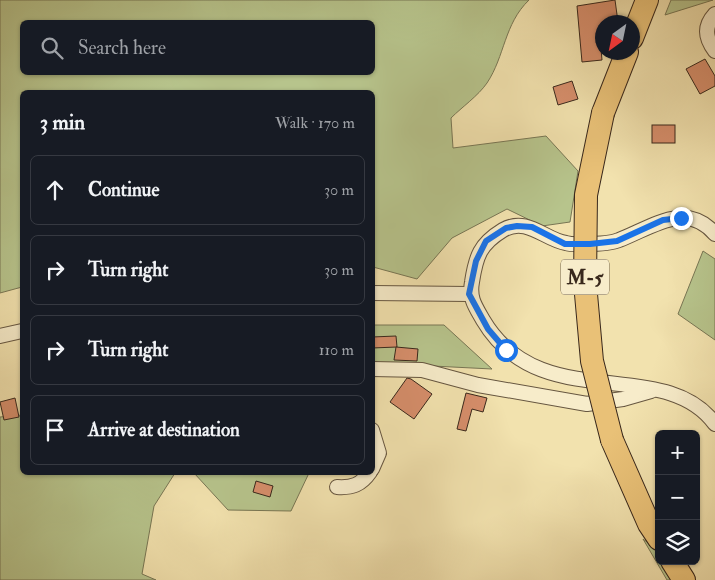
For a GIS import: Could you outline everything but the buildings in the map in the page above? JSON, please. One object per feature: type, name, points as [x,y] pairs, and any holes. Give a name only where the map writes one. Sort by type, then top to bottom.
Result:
[{"type":"main road","points":[[640,18],[647,0]]},
{"type":"main road","name":"M-5","points":[[624,60],[603,113],[586,195],[585,283],[592,361],[612,440],[649,524],[655,533]]},
{"type":"main road","points":[[675,565],[684,580]]},
{"type":"street","points":[[715,14],[708,21],[706,34],[709,44],[715,51]]},
{"type":"street","points":[[715,234],[695,219],[681,218],[663,220],[617,241],[590,244],[565,244],[532,227],[517,226],[506,228],[486,241],[476,261],[469,294],[488,329],[506,350],[529,364],[579,381],[624,384],[654,390],[696,405],[715,424]]},
{"type":"street","points":[[375,293],[469,294]]},
{"type":"street","points":[[0,336],[20,331]]},
{"type":"street","points":[[375,369],[422,370],[478,385],[587,404],[623,399],[654,390]]},
{"type":"street","points":[[375,436],[378,453],[375,461]]},
{"type":"street","points":[[337,487],[350,488],[360,483],[367,475]]},
{"type":"green space","points":[[0,0],[529,0],[514,19],[498,62],[487,83],[475,97],[451,118],[453,148],[546,136],[578,171],[570,222],[542,226],[507,209],[452,238],[417,279],[375,268],[375,90],[20,90],[20,288],[0,293]]},
{"type":"green space","points":[[671,0],[713,0],[665,15]]},
{"type":"green space","points":[[703,251],[715,259],[715,340],[678,314]]},
{"type":"green space","points":[[375,325],[444,325],[492,369],[375,363]]},
{"type":"green space","points":[[20,415],[20,475],[174,475],[154,506],[142,574],[156,580],[0,580],[0,417]]},
{"type":"green space","points":[[196,475],[308,475],[291,511],[228,510]]},
{"type":"green space","points":[[643,539],[655,548],[655,560]]},
{"type":"green space","points":[[658,565],[676,565],[694,580],[667,580]]},
{"type":"route","points":[[506,350],[488,329],[469,294],[476,261],[486,241],[506,228],[517,226],[532,227],[565,244],[617,241],[663,220],[681,218]]}]
